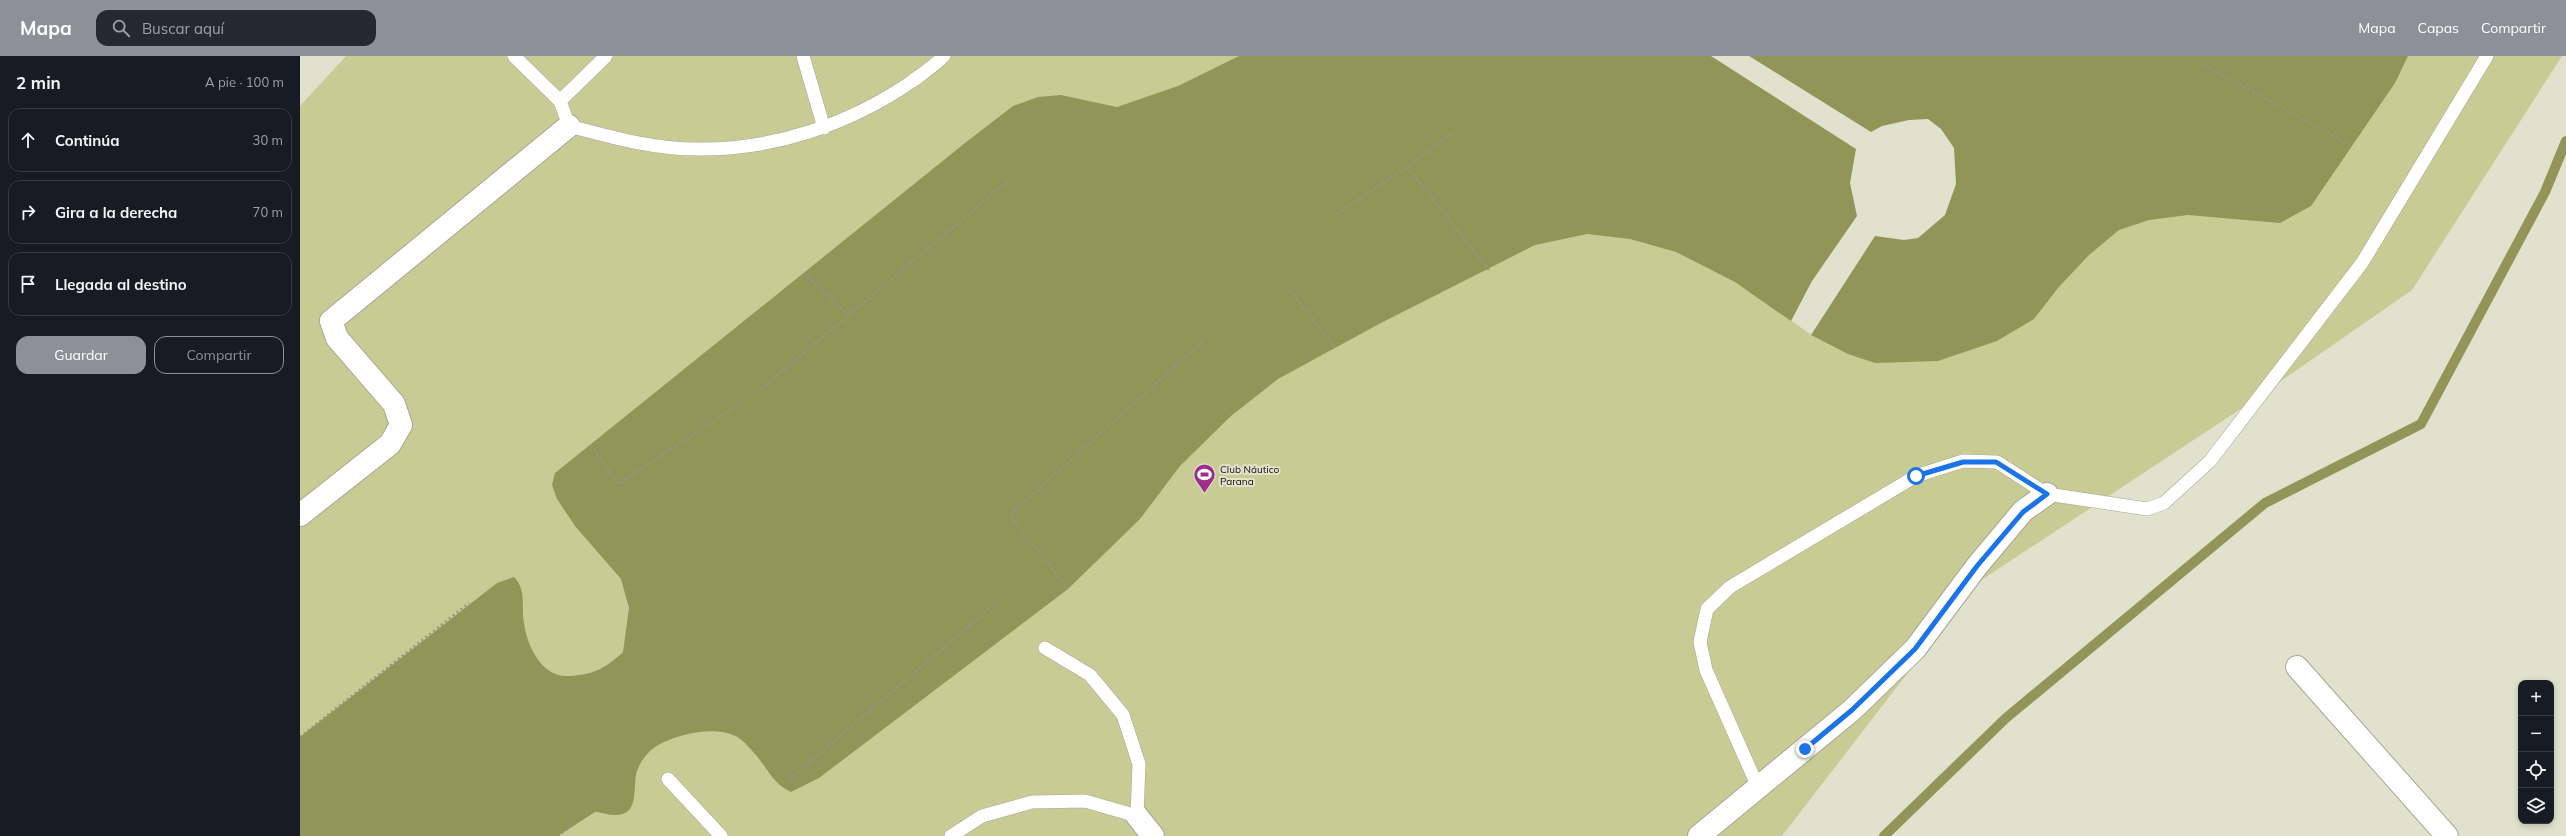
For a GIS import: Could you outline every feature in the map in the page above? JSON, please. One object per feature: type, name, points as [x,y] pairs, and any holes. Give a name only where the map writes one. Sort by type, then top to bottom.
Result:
[{"type":"street","points":[[300,515],[390,444],[401,425],[394,404],[338,338],[331,321],[568,126]]},
{"type":"street","points":[[1699,836],[1852,710],[1915,649],[1977,566],[2023,512],[2047,494]]},
{"type":"street","points":[[2297,667],[2447,836]]},
{"type":"street","points":[[1137,816],[1152,836]]},
{"type":"lane","points":[[514,56],[560,101],[568,126],[631,143],[697,149],[761,145],[824,128],[884,100],[944,56]]},
{"type":"lane","points":[[560,101],[606,56]]},
{"type":"lane","points":[[803,56],[824,128]]},
{"type":"lane","points":[[1758,787],[1706,670],[1700,642],[1708,609],[1730,587],[1916,476],[1963,462],[1996,462],[2047,494],[2147,509],[2164,503],[2210,461],[2362,263],[2487,56]]},
{"type":"lane","points":[[951,836],[982,816],[1032,802],[1085,801],[1137,816],[1139,764],[1123,715],[1090,674],[1045,648]]},
{"type":"lane","points":[[668,779],[721,836]]},
{"type":"path","points":[[2204,65],[2352,146]]},
{"type":"path","points":[[1337,214],[1407,167],[1451,134]]},
{"type":"path","points":[[1407,167],[1489,270]]},
{"type":"path","points":[[761,389],[1008,180]]},
{"type":"path","points":[[804,273],[848,315]]},
{"type":"path","points":[[1288,287],[1336,348]]},
{"type":"path","points":[[1068,589],[1010,515],[1203,341]]},
{"type":"path","points":[[591,445],[618,484],[742,402]]},
{"type":"path","points":[[300,737],[469,603]]},
{"type":"path","points":[[790,779],[996,603]]},
{"type":"path","points":[[558,836],[574,824]]},
{"type":"shaded area","name":"Club Náutico Parana","points":[[346,56],[2562,56],[2412,290],[2242,408],[1977,583],[1782,836],[300,836],[300,106]]},
{"type":"shaded area","points":[[1239,56],[2408,56],[2395,83],[2311,206],[2280,223],[2188,215],[2149,220],[2119,230],[2089,255],[2058,288],[2034,319],[1997,341],[1938,361],[1875,363],[1848,354],[1811,335],[1735,282],[1676,252],[1630,239],[1587,234],[1535,245],[1379,324],[1278,379],[1231,416],[1180,466],[1140,519],[1068,589],[819,778],[791,792],[775,781],[756,755],[739,738],[731,734],[711,731],[670,739],[658,745],[647,754],[637,771],[634,800],[628,811],[622,814],[613,815],[595,812],[558,836],[300,836],[300,737],[497,583],[514,577],[518,582],[521,587],[523,617],[528,641],[538,659],[551,672],[569,676],[585,674],[599,670],[623,652],[629,608],[621,579],[575,526],[557,499],[552,485],[555,473],[1013,106],[1038,97],[1061,95],[1117,107],[1178,86]]},
{"type":"pier","points":[[1711,56],[1749,56],[1871,132],[1882,126],[1909,120],[1928,119],[1941,129],[1954,148],[1956,184],[1945,215],[1918,238],[1904,240],[1875,236],[1811,335],[1791,321],[1812,281],[1857,216],[1850,183],[1856,149]]},
{"type":"waterway","points":[[1884,836],[2006,718],[2265,503],[2421,424],[2545,192],[2566,141]]},
{"type":"place","name":"Club Náutico Parana","points":[[1205,494]]},
{"type":"route","points":[[1805,749],[1852,710],[1915,649],[1977,566],[2023,512],[2047,494],[1996,462],[1963,462],[1916,476]]}]
